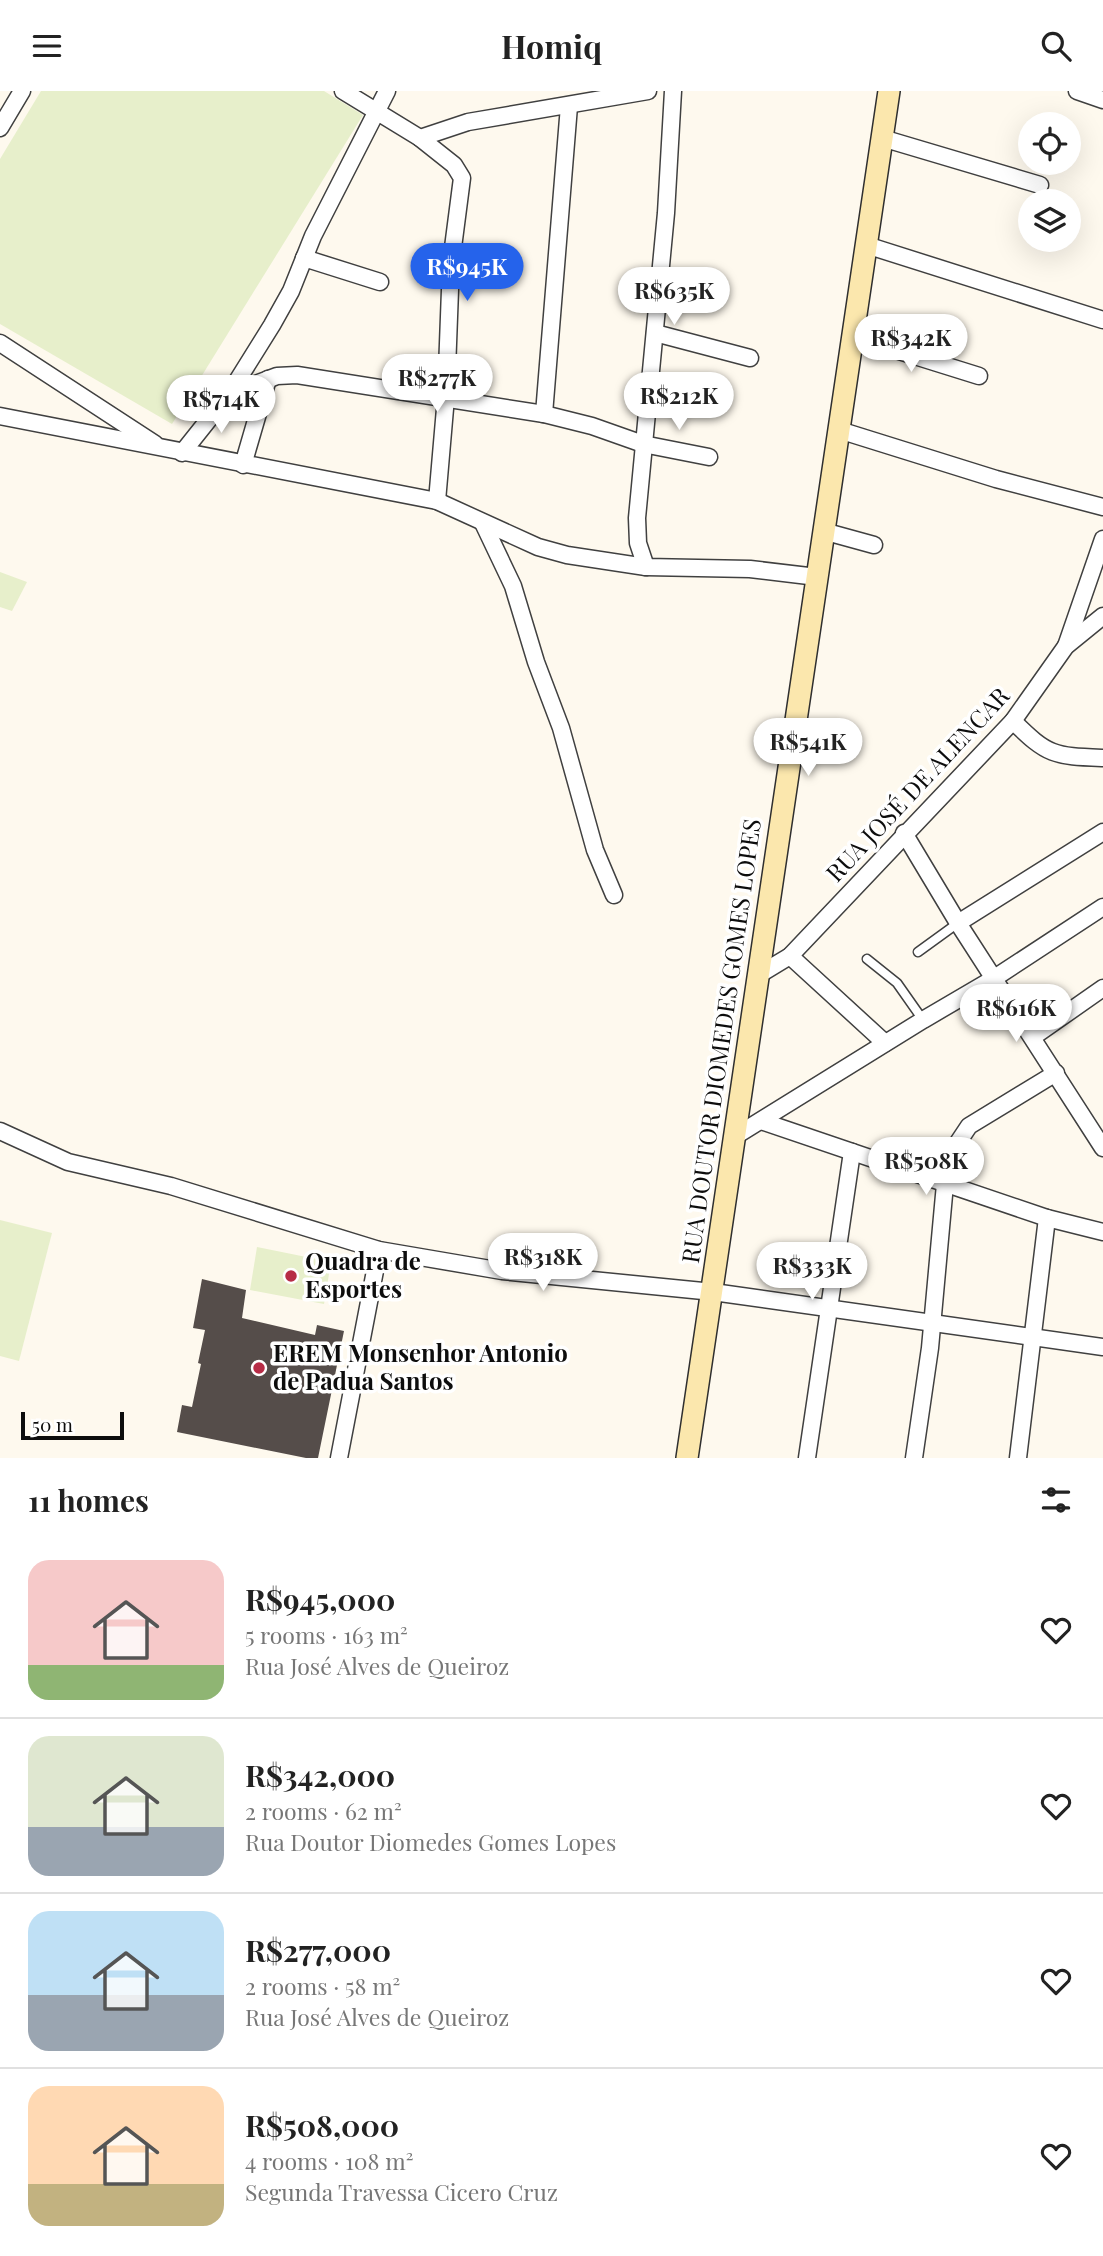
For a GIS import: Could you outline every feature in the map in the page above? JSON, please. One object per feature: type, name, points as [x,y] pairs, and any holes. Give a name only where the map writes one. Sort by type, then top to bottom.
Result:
[{"type":"street","points":[[0,128],[22,91]]},
{"type":"street","points":[[343,91],[420,138],[454,165],[462,178],[451,263],[446,397],[437,501]]},
{"type":"street","points":[[182,453],[229,394],[272,325],[387,91]]},
{"type":"street","points":[[420,138],[468,123],[648,91]]},
{"type":"street","points":[[646,567],[636,532],[642,444],[666,213],[673,91]]},
{"type":"street","name":"RUA DOUTOR DIOMEDES GOMES LOPES","points":[[687,1458],[889,91]]},
{"type":"street","points":[[1077,91],[1103,100]]},
{"type":"street","points":[[544,414],[569,106]]},
{"type":"street","points":[[882,138],[1040,185]]},
{"type":"street","points":[[866,245],[1103,320]]},
{"type":"street","points":[[304,258],[380,282]]},
{"type":"street","points":[[655,333],[750,358]]},
{"type":"street","points":[[853,337],[979,376]]},
{"type":"street","points":[[0,343],[163,449]]},
{"type":"street","points":[[229,394],[268,379],[297,375],[544,414],[592,426],[642,444],[709,457]]},
{"type":"street","points":[[243,465],[268,379]]},
{"type":"street","points":[[0,415],[182,453],[437,501],[538,547],[567,555],[646,567],[750,569],[817,577]]},
{"type":"street","points":[[839,430],[996,478],[1103,507]]},
{"type":"street","points":[[483,523],[513,586],[536,662],[561,728],[595,850],[614,895]]},
{"type":"street","points":[[823,531],[874,545]]},
{"type":"street","points":[[1066,646],[1103,538]]},
{"type":"street","name":"RUA JOSÉ DE ALENCAR","points":[[757,976],[790,956],[1013,721],[1066,646],[1103,616]]},
{"type":"street","points":[[1013,721],[1048,753],[1103,758]]},
{"type":"street","points":[[958,923],[1103,832]]},
{"type":"street","points":[[904,833],[993,979],[1103,1148]]},
{"type":"street","points":[[734,1137],[993,979],[1103,907]]},
{"type":"street","points":[[790,956],[885,1043]]},
{"type":"street","points":[[1033,1037],[1103,988]]},
{"type":"street","points":[[914,1458],[932,1323],[945,1184],[953,1150],[969,1126],[1056,1073]]},
{"type":"street","points":[[761,1121],[1047,1218],[1103,1232]]},
{"type":"street","points":[[0,1131],[68,1162],[172,1186],[379,1250],[502,1271],[713,1292],[1103,1347]]},
{"type":"street","points":[[807,1458],[852,1152]]},
{"type":"street","points":[[1018,1458],[1047,1218]]},
{"type":"street","points":[[339,1458],[379,1250]]},
{"type":"lane","points":[[918,952],[958,923]]},
{"type":"lane","points":[[867,959],[897,983],[923,1020]]},
{"type":"green space","points":[[41,91],[324,91],[363,115],[172,424],[0,324],[0,159]]},
{"type":"green space","points":[[0,572],[27,582],[12,611],[0,607]]},
{"type":"green space","points":[[0,1220],[52,1233],[19,1361],[0,1356]]},
{"type":"green space","name":"Quadra de Esportes","points":[[257,1247],[331,1262],[324,1304],[250,1290]]},
{"type":"building","name":"EREM Monsenhor Antonio de Padua Santos","points":[[202,1279],[246,1290],[242,1318],[315,1335],[317,1325],[344,1331],[318,1458],[306,1458],[177,1432],[182,1405],[192,1407],[201,1364],[198,1363],[205,1330],[193,1328]]},
{"type":"place","name":"Quadra de Esportes","points":[[291,1276]]},
{"type":"place","name":"EREM Monsenhor Antonio de Padua Santos","points":[[259,1368]]}]
